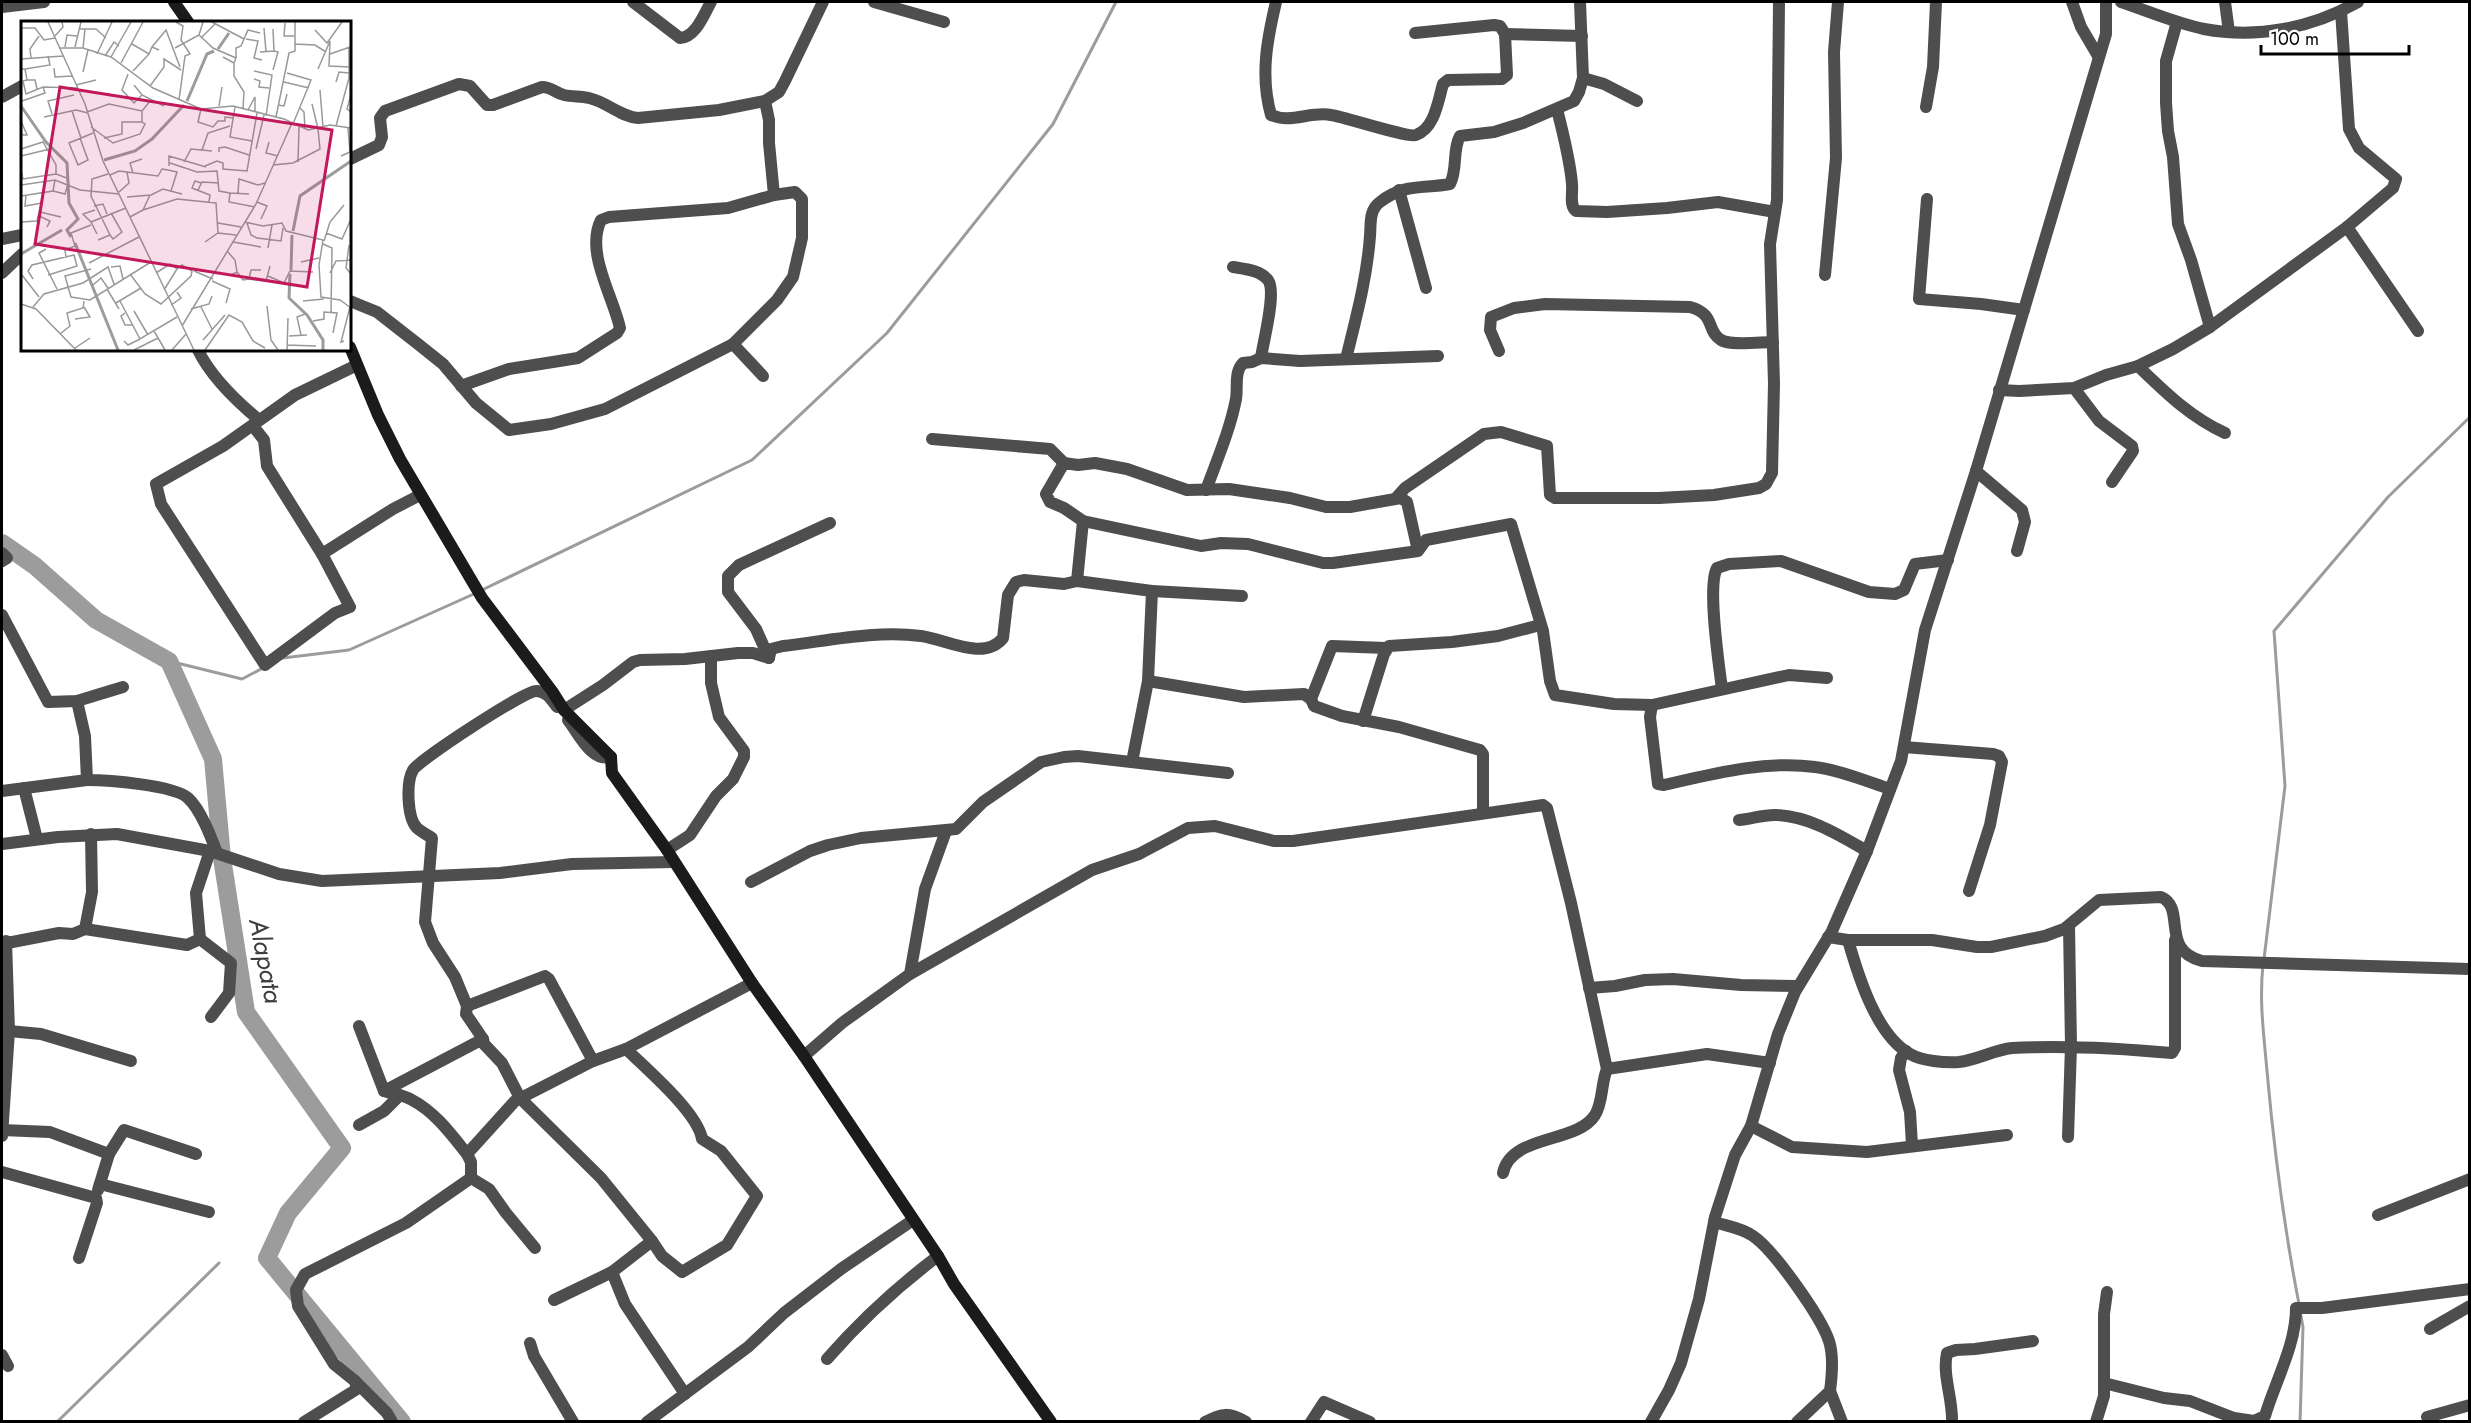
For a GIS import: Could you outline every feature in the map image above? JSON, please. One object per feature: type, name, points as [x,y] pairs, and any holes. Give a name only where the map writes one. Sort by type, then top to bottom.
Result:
[{"type":"main road","points":[[174,2],[185,21]]},
{"type":"main road","points":[[351,350],[383,425],[420,495],[483,598],[564,710],[611,757],[612,773],[667,850],[752,983],[804,1056],[938,1256],[954,1284],[1051,1422]]},
{"type":"street","points":[[2,7],[44,2]]},
{"type":"street","points":[[633,2],[680,38],[693,32],[711,2]]},
{"type":"street","points":[[351,159],[379,145],[382,137],[380,118],[385,111],[459,84],[470,86],[487,105],[493,105],[542,87],[550,87],[566,96],[589,98],[607,105],[625,117],[638,118],[719,110],[765,101],[779,92],[823,2]]},
{"type":"street","points":[[874,2],[944,22]]},
{"type":"street","points":[[1276,2],[1269,29],[1264,81],[1271,115],[1278,118],[1328,114],[1411,136],[1417,135],[1432,120],[1443,84],[1448,80],[1502,79],[1507,75],[1505,34],[1500,26],[1415,33]]},
{"type":"street","points":[[1346,359],[1368,266],[1372,212],[1378,203],[1399,190],[1415,186],[1450,184],[1454,178],[1457,142],[1460,136],[1494,132],[1574,101],[1582,78],[1580,2]]},
{"type":"street","points":[[1396,498],[1405,488],[1466,444],[1491,432],[1501,432],[1547,446],[1550,495],[1555,498],[1685,498],[1760,488],[1766,484],[1772,473],[1773,342],[1770,244],[1775,212],[1779,115],[1777,46],[1779,2]]},
{"type":"street","points":[[1825,274],[1836,158],[1833,51],[1838,2]]},
{"type":"street","points":[[1926,107],[1933,67],[1936,2]]},
{"type":"street","points":[[2072,2],[2081,27],[2098,56]]},
{"type":"street","points":[[1651,1422],[1681,1363],[1699,1299],[1714,1222],[1735,1155],[1751,1126],[1778,1034],[1798,986],[1828,937],[1868,851],[1904,747],[1925,630],[1976,471],[2106,34],[2106,2]]},
{"type":"street","points":[[1999,390],[2019,392],[2074,388],[2106,375],[2138,366],[2210,327],[2347,227],[2393,188],[2396,179],[2360,148],[2349,129],[2347,6],[2310,24],[2256,33],[2204,29],[2121,2]]},
{"type":"street","points":[[2225,2],[2229,32]]},
{"type":"street","points":[[2177,22],[2166,61],[2166,104],[2178,224],[2210,327]]},
{"type":"street","points":[[1505,34],[1582,36]]},
{"type":"street","points":[[1582,78],[1604,84],[1637,101]]},
{"type":"street","points":[[2,98],[21,87]]},
{"type":"street","points":[[765,101],[769,120],[774,195]]},
{"type":"street","points":[[1557,109],[1572,184],[1572,207],[1576,211],[1607,212],[1718,202],[1775,212]]},
{"type":"street","points":[[1399,190],[1426,288]]},
{"type":"street","points":[[351,301],[377,312],[443,364],[461,386],[493,419],[509,430],[551,424],[605,409],[733,344],[789,286],[802,238],[802,199],[795,192],[774,195],[728,208],[609,217],[601,220],[597,228],[598,262],[615,306],[620,328],[616,333],[578,358],[509,369],[461,386]]},
{"type":"street","points":[[1927,199],[1919,299],[2024,310]]},
{"type":"street","points":[[2347,227],[2418,331]]},
{"type":"street","points":[[2,239],[21,235]]},
{"type":"street","points":[[2,273],[21,255]]},
{"type":"street","points":[[1233,267],[1258,272],[1268,280],[1272,294],[1261,358]]},
{"type":"street","points":[[1499,351],[1490,330],[1491,316],[1514,308],[1545,304],[1690,307],[1700,310],[1707,316],[1715,334],[1727,342],[1773,342]]},
{"type":"street","points":[[733,344],[763,376]]},
{"type":"street","points":[[199,351],[206,365],[256,423],[264,440],[267,466],[322,554],[350,607],[335,613],[265,664],[161,504],[156,484],[208,456],[256,423],[295,395],[357,365]]},
{"type":"street","points":[[1206,490],[1234,411],[1239,367],[1243,363],[1261,358],[1300,361],[1438,356]]},
{"type":"street","points":[[2138,366],[2184,409],[2208,426],[2224,433]]},
{"type":"street","points":[[2074,388],[2099,421],[2132,446],[2133,451],[2112,482]]},
{"type":"street","points":[[933,439],[1050,449],[1064,463],[1078,465],[1095,463],[1127,469],[1176,487],[1206,490],[1228,489],[1336,507],[1366,505],[1396,498],[1407,502],[1418,551]]},
{"type":"street","points":[[1064,463],[1046,496],[1050,502],[1083,521],[1201,546],[1221,543],[1248,544],[1323,563],[1418,551],[1426,540],[1511,524],[1540,625],[1550,681],[1557,697],[1614,704],[1652,705],[1789,675],[1827,678]]},
{"type":"street","points":[[1976,471],[2022,510],[2025,522],[2017,551]]},
{"type":"street","points":[[322,554],[393,509],[420,495]]},
{"type":"street","points":[[1077,581],[1083,521]]},
{"type":"street","points":[[769,658],[756,629],[728,592],[728,576],[739,565],[830,524]]},
{"type":"street","points":[[2,553],[6,558],[2,561]]},
{"type":"street","points":[[1722,689],[1714,594],[1714,573],[1717,568],[1729,564],[1781,561],[1869,592],[1895,594],[1904,590],[1915,564],[1948,560]]},
{"type":"street","points":[[769,658],[771,649],[783,646],[878,636],[918,636],[983,649],[993,647],[1003,638],[1008,595],[1016,582],[1024,579],[1064,584],[1077,581],[1152,591],[1242,596]]},
{"type":"street","points":[[1132,762],[1148,681],[1152,591]]},
{"type":"street","points":[[2,615],[48,702],[77,701],[123,687]]},
{"type":"street","points":[[1311,699],[1333,645],[1386,648],[1394,645],[1452,642],[1498,636],[1540,625]]},
{"type":"street","points":[[1363,721],[1386,648]]},
{"type":"street","points":[[564,710],[633,662],[640,660],[753,653],[769,658]]},
{"type":"street","points":[[667,850],[690,835],[716,796],[733,779],[744,757],[744,751],[719,717],[711,683],[711,656]]},
{"type":"street","points":[[1148,681],[1244,697],[1304,694],[1311,699],[1316,708],[1363,721],[1399,727],[1482,752],[1483,812]]},
{"type":"street","points":[[611,757],[603,759],[595,756],[547,694],[535,691],[528,692],[497,710],[413,769],[408,788],[412,819],[417,828],[432,838],[425,922],[433,943],[455,977],[467,1006],[466,1014],[484,1044],[502,1063],[520,1098],[601,1178],[662,1256],[682,1272],[727,1245],[757,1196],[721,1151],[702,1139],[701,1131],[685,1110],[626,1049]]},
{"type":"street","points":[[77,701],[85,736],[87,780]]},
{"type":"street","points":[[1652,705],[1650,717],[1656,779],[1659,785],[1768,766],[1801,765],[1817,767],[1890,789]]},
{"type":"street","points":[[1904,747],[1993,754],[1998,756],[2002,762],[1990,825],[1969,891]]},
{"type":"street","points":[[751,882],[810,851],[828,845],[861,838],[956,829],[983,802],[1041,762],[1051,759],[1078,756],[1228,774]]},
{"type":"street","points":[[2,791],[87,780],[163,788],[187,797],[207,829],[214,852],[196,893],[200,939],[231,963],[229,993],[211,1017]]},
{"type":"street","points":[[24,788],[37,839]]},
{"type":"street","points":[[804,1056],[842,1023],[910,974],[1092,870],[1138,854],[1188,828],[1215,826],[1282,842],[1540,804],[1546,808],[1571,903],[1607,1069],[1596,1114],[1570,1131],[1532,1145],[1509,1159],[1503,1173]]},
{"type":"street","points":[[1739,820],[1776,815],[1812,822],[1868,851]]},
{"type":"street","points":[[910,974],[926,889],[946,831]]},
{"type":"street","points":[[2,844],[91,834],[117,834],[214,852],[279,874],[322,881],[523,872],[572,864],[674,862]]},
{"type":"street","points":[[85,929],[92,892],[91,834]]},
{"type":"street","points":[[1828,937],[1848,940],[1932,940],[1984,947],[2045,936],[2069,926],[2098,900],[2161,897],[2171,906],[2175,936],[2174,1051],[2172,1053],[2071,1046],[2008,1049],[1959,1062],[1925,1059],[1906,1051],[1886,1030],[1867,998],[1848,940]]},
{"type":"street","points":[[2068,1137],[2071,1046],[2069,926]]},
{"type":"street","points":[[109,1154],[50,1132],[2,1133],[4,1051],[9,1031],[4,942],[58,933],[73,934],[85,929],[187,945],[200,939]]},
{"type":"street","points":[[2175,936],[2180,948],[2189,957],[2202,961],[2469,969]]},
{"type":"street","points":[[467,1006],[545,976],[549,979],[593,1061]]},
{"type":"street","points":[[1589,988],[1645,980],[1673,979],[1741,985],[1798,986]]},
{"type":"street","points":[[467,1154],[520,1098],[593,1061],[626,1049],[752,983]]},
{"type":"street","points":[[359,1026],[384,1091]]},
{"type":"street","points":[[9,1031],[40,1034],[131,1061]]},
{"type":"street","points":[[384,1091],[483,1039]]},
{"type":"street","points":[[1906,1051],[1901,1058],[1899,1070],[1911,1112],[1912,1145]]},
{"type":"street","points":[[1607,1069],[1707,1054],[1770,1063]]},
{"type":"street","points":[[384,1091],[411,1099],[445,1126],[467,1154],[471,1162],[471,1178]]},
{"type":"street","points":[[358,1125],[384,1112],[400,1095]]},
{"type":"street","points":[[1751,1126],[1781,1142],[1805,1149],[1867,1152],[2007,1135]]},
{"type":"street","points":[[79,1258],[97,1203],[96,1198],[109,1154],[124,1130],[196,1154]]},
{"type":"street","points":[[2,1172],[96,1198]]},
{"type":"street","points":[[471,1178],[489,1189],[536,1248]]},
{"type":"street","points":[[392,1422],[387,1413],[355,1381],[334,1364],[298,1306],[296,1290],[304,1275],[406,1223],[471,1178]]},
{"type":"street","points":[[2378,1215],[2469,1179]]},
{"type":"street","points":[[100,1184],[208,1212]]},
{"type":"street","points":[[647,1422],[748,1347],[784,1313],[841,1269],[913,1220]]},
{"type":"street","points":[[1714,1222],[1741,1230],[1759,1240],[1795,1285],[1822,1326],[1829,1341],[1832,1372],[1830,1391],[1842,1422]]},
{"type":"street","points":[[554,1300],[612,1272],[652,1241]]},
{"type":"street","points":[[827,1359],[855,1326],[886,1297],[938,1256]]},
{"type":"street","points":[[612,1272],[625,1304],[685,1394]]},
{"type":"street","points":[[2103,1383],[2164,1398],[2190,1401],[2234,1418],[2254,1421],[2265,1416],[2284,1364],[2296,1317],[2296,1308],[2322,1308],[2469,1289]]},
{"type":"street","points":[[2096,1422],[2104,1396],[2104,1314],[2107,1292]]},
{"type":"street","points":[[2430,1329],[2469,1306]]},
{"type":"street","points":[[1952,1422],[1953,1405],[1945,1364],[1947,1353],[2033,1341]]},
{"type":"street","points":[[530,1343],[534,1356],[573,1422]]},
{"type":"street","points":[[2,1355],[8,1366]]},
{"type":"street","points":[[304,1422],[357,1389],[355,1381]]},
{"type":"street","points":[[1797,1422],[1830,1391]]},
{"type":"street","points":[[1311,1422],[1324,1402],[1370,1422]]},
{"type":"street","points":[[2427,1417],[2469,1405]]},
{"type":"street","points":[[1205,1422],[1220,1414],[1230,1413],[1246,1422]]},
{"type":"waterway","points":[[482,590],[752,460],[887,333],[1053,124],[1116,2]]},
{"type":"waterway","points":[[2264,959],[2285,786],[2274,631],[2388,497],[2470,417]]},
{"type":"waterway","name":"Alapata","points":[[2,543],[35,566],[96,620],[169,661],[213,759],[222,858],[246,1012],[342,1148],[288,1213],[267,1258],[402,1422]]},
{"type":"waterway","points":[[283,658],[349,650],[476,593]]},
{"type":"waterway","points":[[169,661],[242,679],[263,668]]},
{"type":"waterway","points":[[2263,965],[2262,1018],[2273,1129],[2284,1217],[2299,1304]]},
{"type":"waterway","points":[[57,1422],[219,1263]]},
{"type":"waterway","points":[[2300,1422],[2303,1327],[2301,1316]]}]
